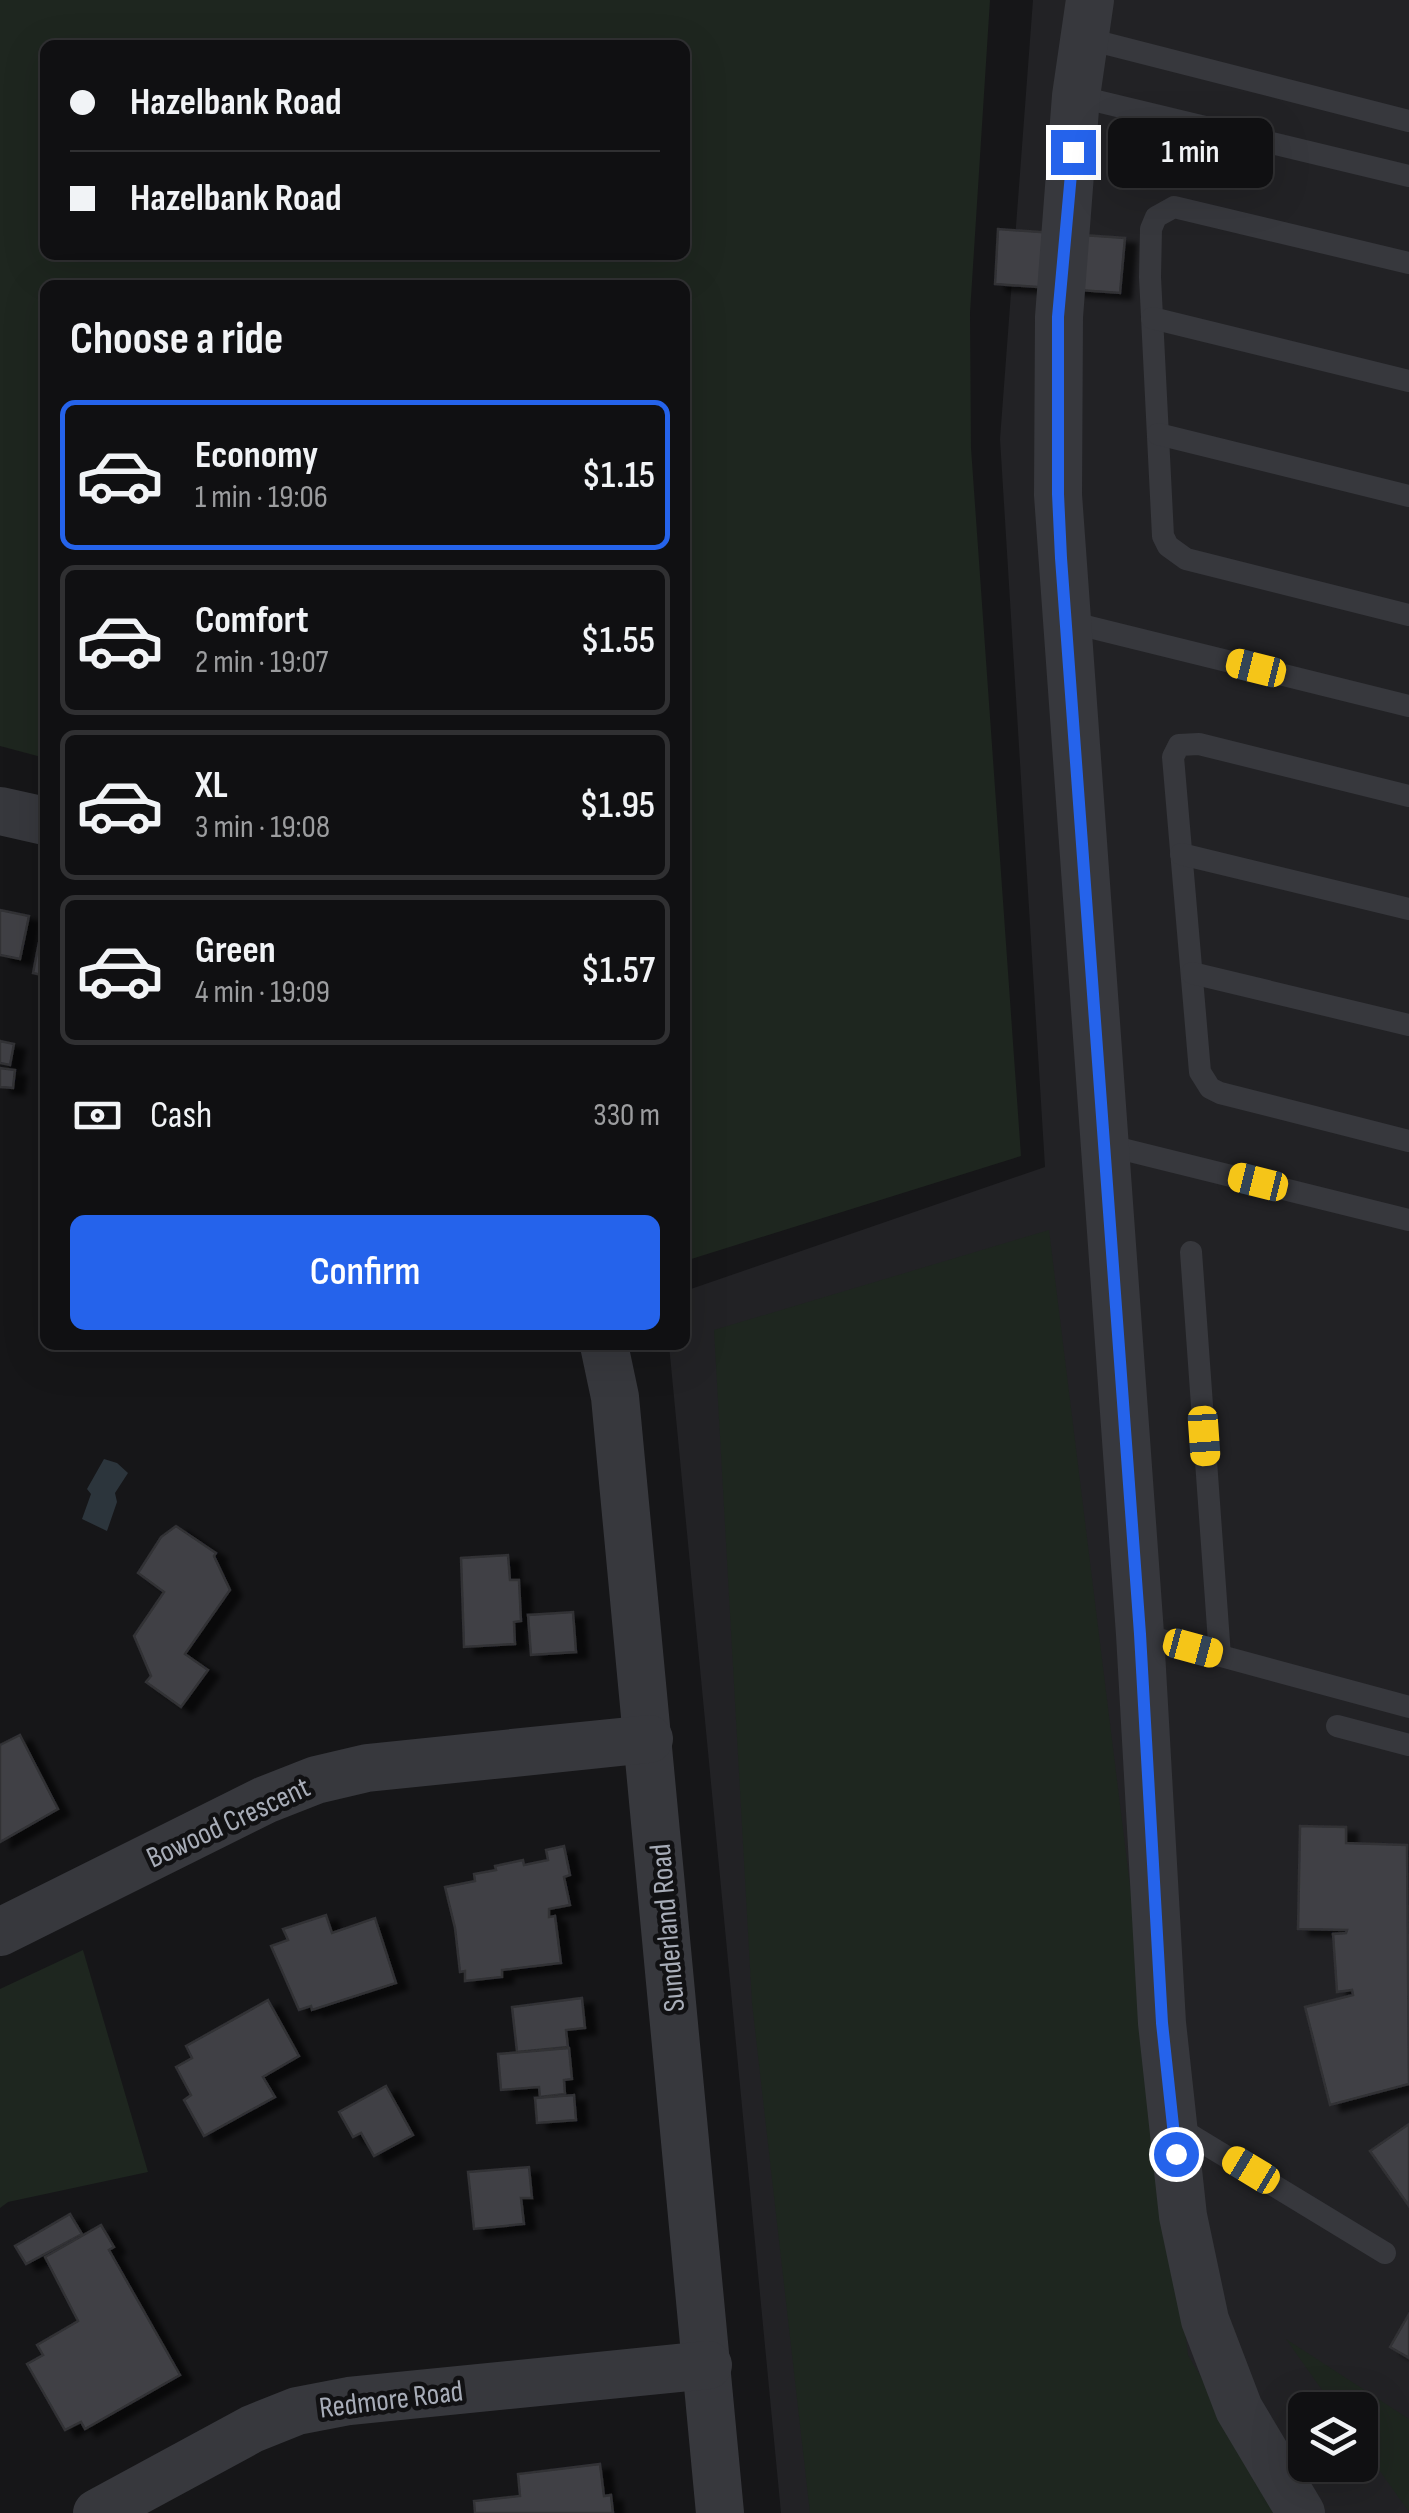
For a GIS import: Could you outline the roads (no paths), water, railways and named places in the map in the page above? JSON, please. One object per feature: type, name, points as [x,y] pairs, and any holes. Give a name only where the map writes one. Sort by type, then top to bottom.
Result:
[{"type":"street","points":[[1087,19],[1076,96],[1058,317],[1058,494],[1140,1634],[1162,2023],[1183,2216],[1205,2320],[1238,2408],[1300,2513]]},
{"type":"street","points":[[0,811],[40,820]]},
{"type":"street","name":"Sunderland Road","points":[[605,1350],[615,1397],[649,1739],[720,2513]]},
{"type":"street","name":"Bowood Crescent","points":[[0,1932],[265,1800],[316,1780],[367,1768],[649,1739]]},
{"type":"street","name":"Redmore Road","points":[[96,2513],[252,2429],[298,2411],[349,2401],[708,2365]]},
{"type":"lane","points":[[1087,19],[1409,121]]},
{"type":"lane","points":[[1076,96],[1409,176]]},
{"type":"lane","points":[[1409,263],[1174,207],[1156,217],[1151,229],[1163,536],[1186,559],[1409,615]]},
{"type":"lane","points":[[1152,318],[1409,381]]},
{"type":"lane","points":[[1158,434],[1409,496]]},
{"type":"lane","points":[[1065,621],[1409,706]]},
{"type":"lane","points":[[1409,796],[1186,742],[1179,745],[1173,757],[1200,1072],[1210,1088],[1409,1141]]},
{"type":"lane","points":[[1181,854],[1409,909]]},
{"type":"lane","points":[[1192,974],[1409,1025]]},
{"type":"lane","points":[[1106,1144],[1409,1220]]},
{"type":"lane","points":[[1191,1252],[1220,1656]]},
{"type":"lane","points":[[1140,1634],[1409,1707]]},
{"type":"lane","points":[[1337,1726],[1409,1745]]},
{"type":"lane","points":[[1173,2124],[1384,2253]]}]
